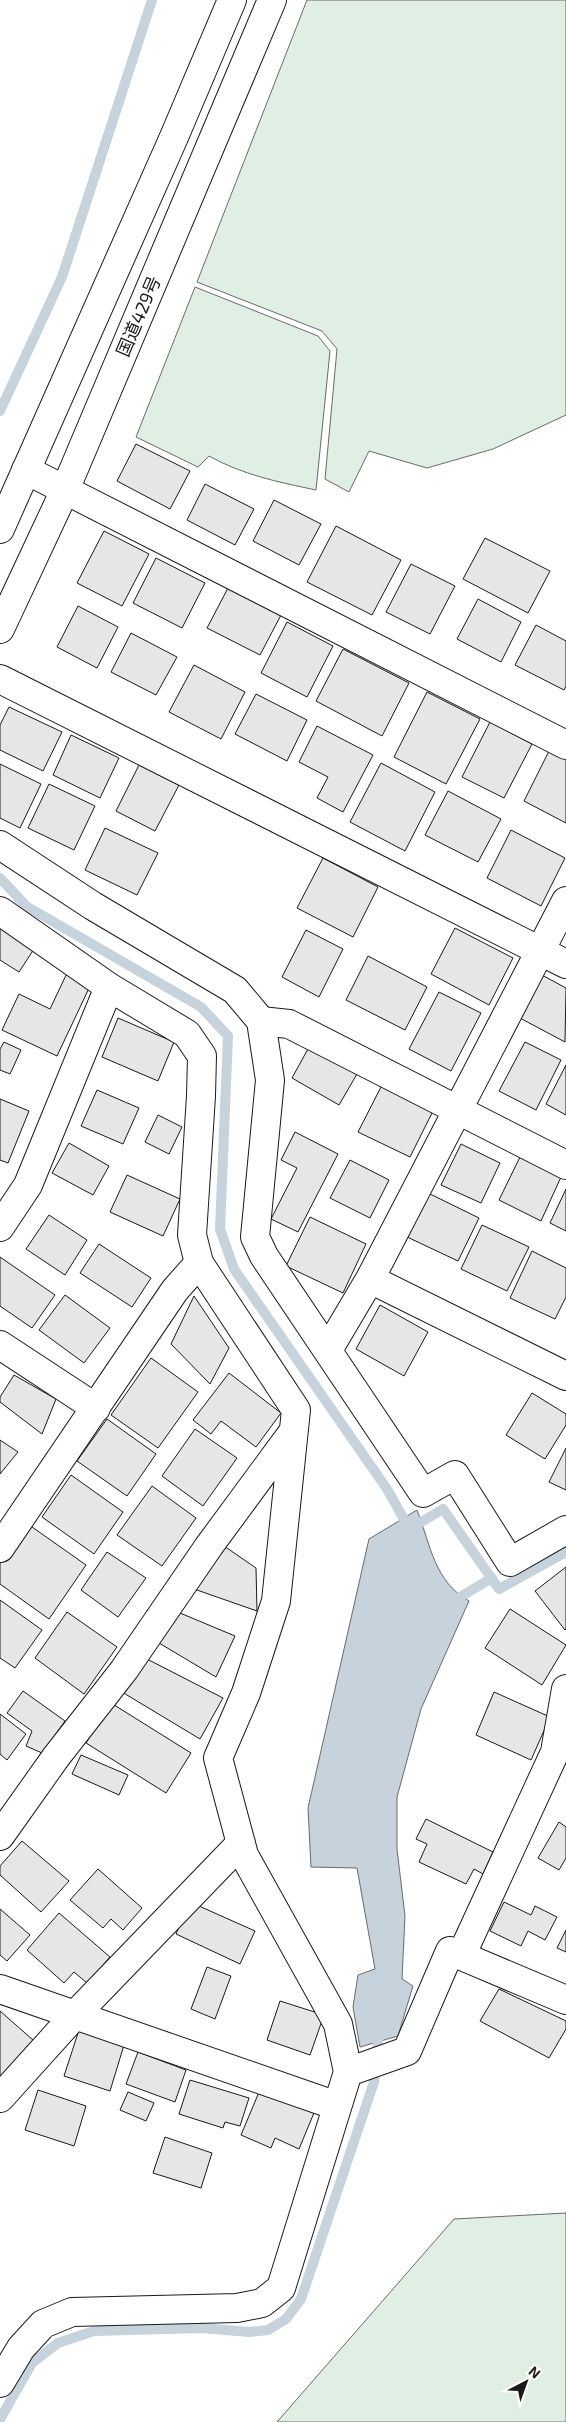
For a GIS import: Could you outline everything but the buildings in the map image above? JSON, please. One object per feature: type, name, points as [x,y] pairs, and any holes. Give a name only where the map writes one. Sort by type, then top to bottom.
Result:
[{"type":"main road","points":[[0,529],[174,137],[232,0]]},
{"type":"main road","name":"国道429号","points":[[0,629],[65,490],[272,0]]},
{"type":"main road","points":[[26,470],[566,745]]},
{"type":"main road","points":[[0,679],[566,964]]},
{"type":"main road","points":[[0,844],[93,906],[235,990],[261,1022],[270,1080],[255,1237],[264,1256],[423,1493],[455,1475],[510,1562],[566,1530]]},
{"type":"main road","points":[[328,1350],[370,1279],[566,901]]},
{"type":"main road","points":[[0,911],[109,987],[187,1034],[202,1056],[192,1235],[198,1263],[296,1410],[276,1601],[246,1693],[218,1758],[244,1855],[338,2024],[353,2070],[337,2106],[281,2288],[262,2303],[237,2308],[72,2312],[43,2324],[21,2348],[0,2383]]},
{"type":"main road","points":[[0,1227],[28,1185],[109,987]]},
{"type":"main road","points":[[261,1022],[289,1024],[566,1165]]},
{"type":"main road","points":[[0,1548],[174,1290],[198,1263]]},
{"type":"main road","points":[[370,1279],[566,1376]]},
{"type":"main road","points":[[0,1345],[96,1408]]},
{"type":"main road","points":[[0,1836],[56,1757],[124,1670],[209,1546],[294,1430]]},
{"type":"main road","points":[[461,1956],[555,1752],[566,1689]]},
{"type":"main road","points":[[0,2098],[74,2016],[241,1843]]},
{"type":"main road","points":[[353,2070],[407,2050],[450,1951],[566,2000]]},
{"type":"main road","points":[[0,1989],[337,2106]]},
{"type":"green space","points":[[307,0],[566,0],[566,415],[493,449],[427,468],[369,451],[349,492],[325,479],[337,349],[322,331],[197,282]]},
{"type":"green space","points":[[195,287],[318,336],[330,351],[316,490],[248,473],[209,456],[198,467],[136,437]]},
{"type":"green space","points":[[566,2213],[566,2422],[277,2422],[454,2219]]},
{"type":"shaded area","points":[[417,1510],[430,1549],[441,1573],[457,1593],[469,1601],[421,1709],[397,1797],[397,1849],[405,1916],[402,1979],[413,1986],[398,2036],[360,2047],[353,2007],[358,1975],[375,1969],[357,1868],[311,1867],[308,1808],[369,1539]]},
{"type":"waterway","points":[[0,411],[62,277],[152,0]]},
{"type":"waterway","points":[[0,878],[26,906],[201,1007],[228,1036],[220,1229],[234,1269],[387,1489],[410,1530]]},
{"type":"waterway","points":[[411,1528],[443,1509],[499,1589],[566,1552]]},
{"type":"waterway","points":[[450,1603],[492,1578]]},
{"type":"waterway","points":[[0,2419],[32,2363],[58,2343],[94,2331],[202,2328],[249,2332],[268,2330],[286,2319],[301,2299],[374,2082],[379,2030]]}]
